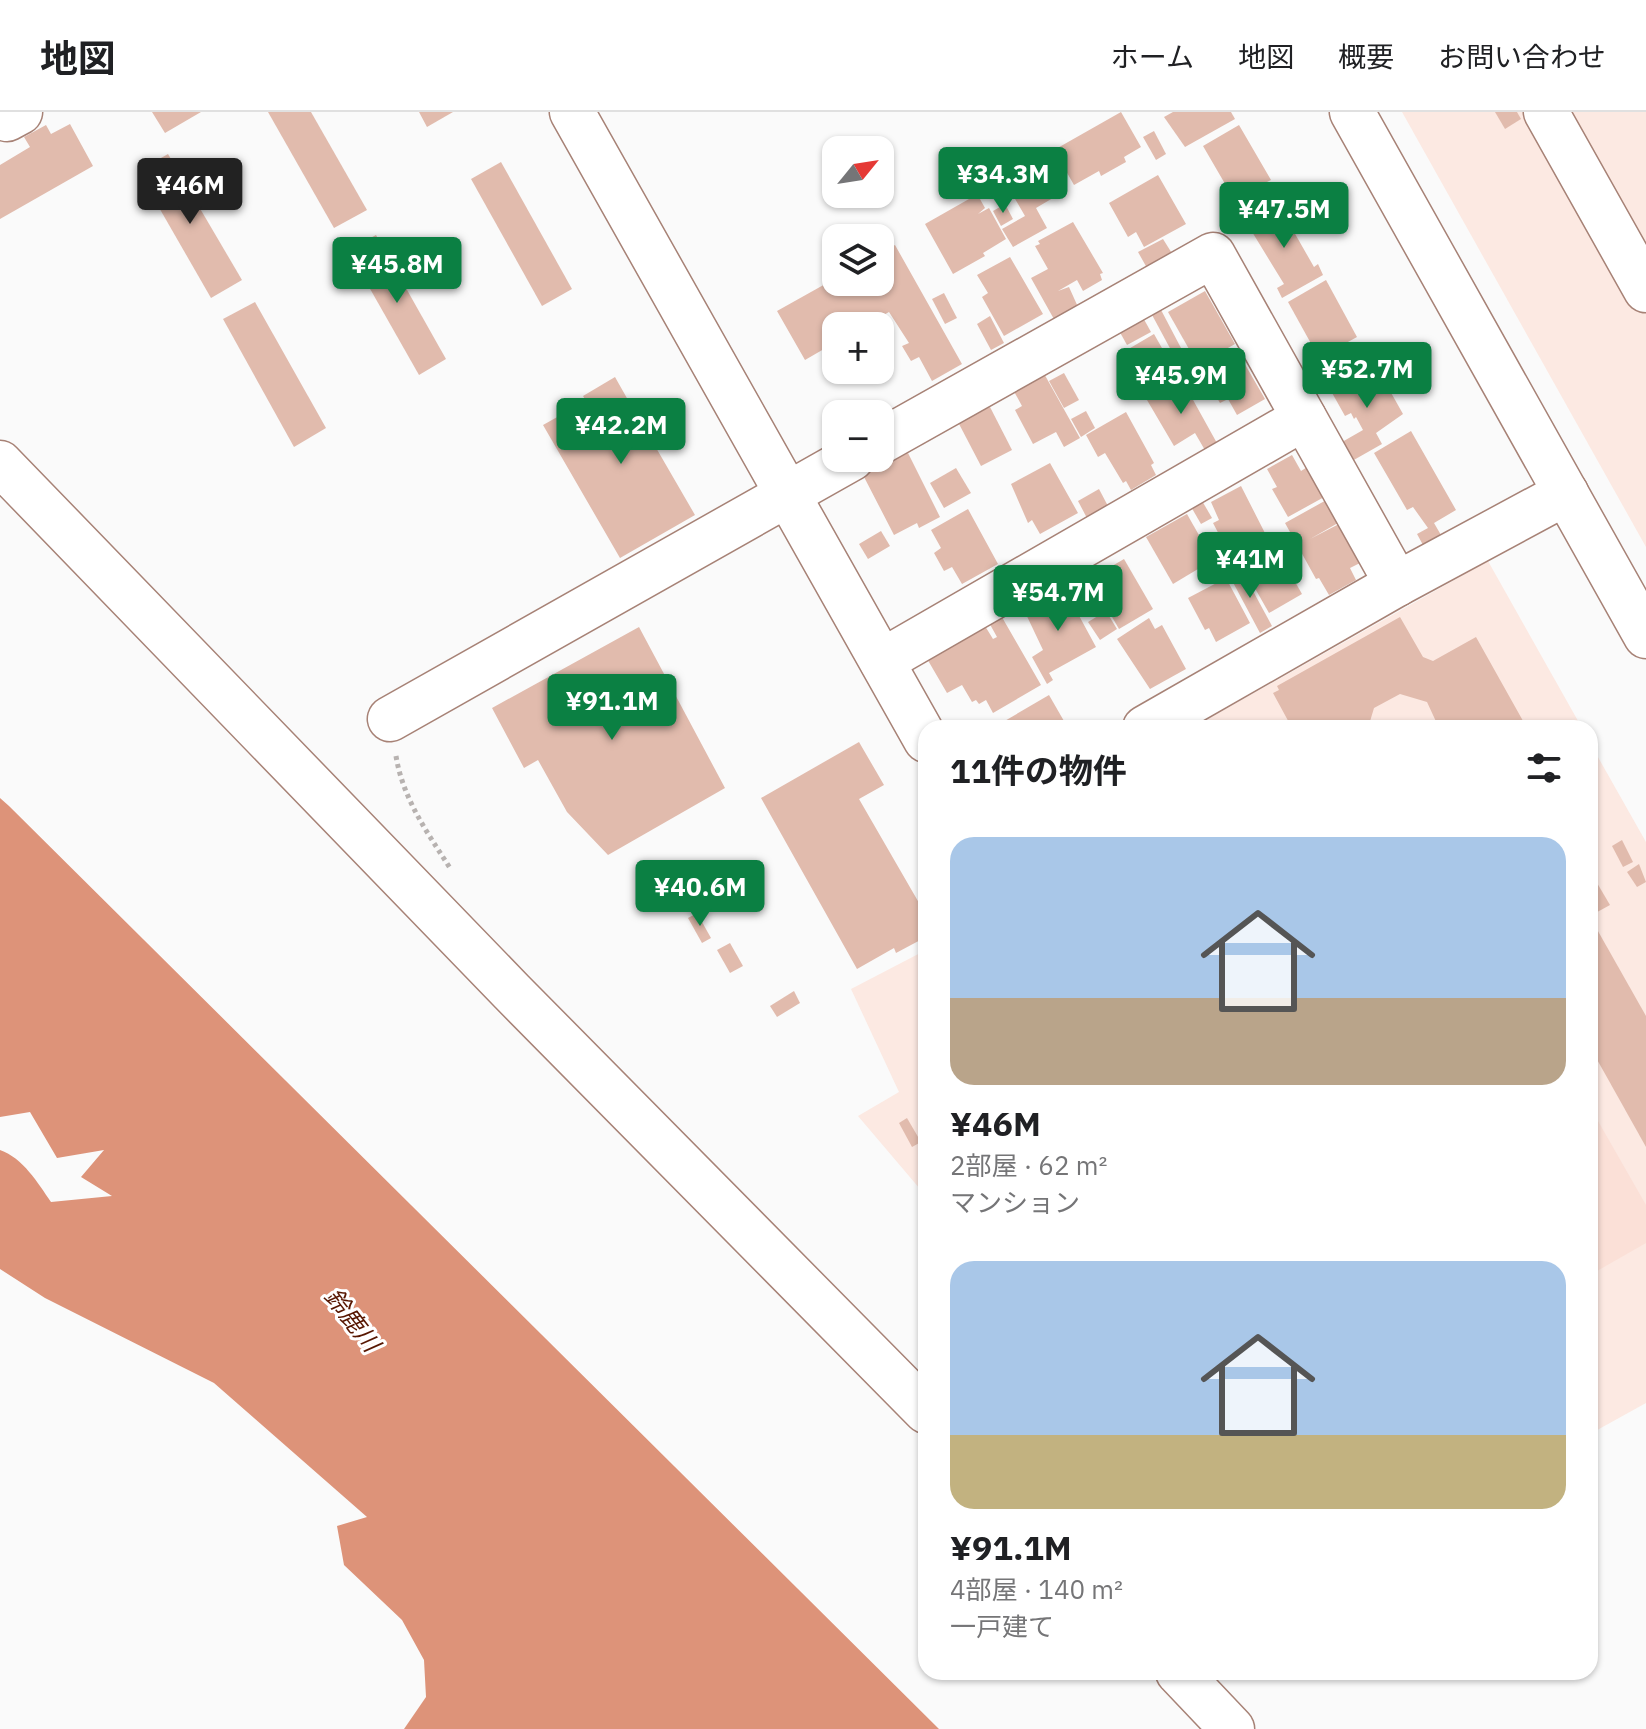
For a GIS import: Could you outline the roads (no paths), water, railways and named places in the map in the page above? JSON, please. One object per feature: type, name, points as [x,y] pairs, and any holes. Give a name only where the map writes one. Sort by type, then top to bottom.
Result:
[{"type":"street","points":[[0,117],[7,119],[20,112]]},
{"type":"street","points":[[572,112],[918,726]]},
{"type":"street","points":[[1352,112],[1646,636]]},
{"type":"street","points":[[1546,112],[1646,290]]},
{"type":"street","points":[[894,434],[1213,255],[1397,584]]},
{"type":"street","points":[[882,661],[1304,418]]},
{"type":"street","points":[[0,463],[512,992],[918,1403]]},
{"type":"street","points":[[390,719],[827,472]]},
{"type":"street","points":[[1159,720],[1397,584],[1566,493]]},
{"type":"street","points":[[1186,1680],[1232,1729]]},
{"type":"water","name":"鈴鹿川","points":[[0,798],[939,1729],[404,1729],[426,1697],[424,1660],[402,1620],[344,1565],[337,1526],[367,1517],[214,1383],[45,1298],[0,1269],[0,1150],[23,1165],[51,1202],[112,1196],[81,1177],[104,1150],[57,1158],[30,1112],[0,1117]]}]
